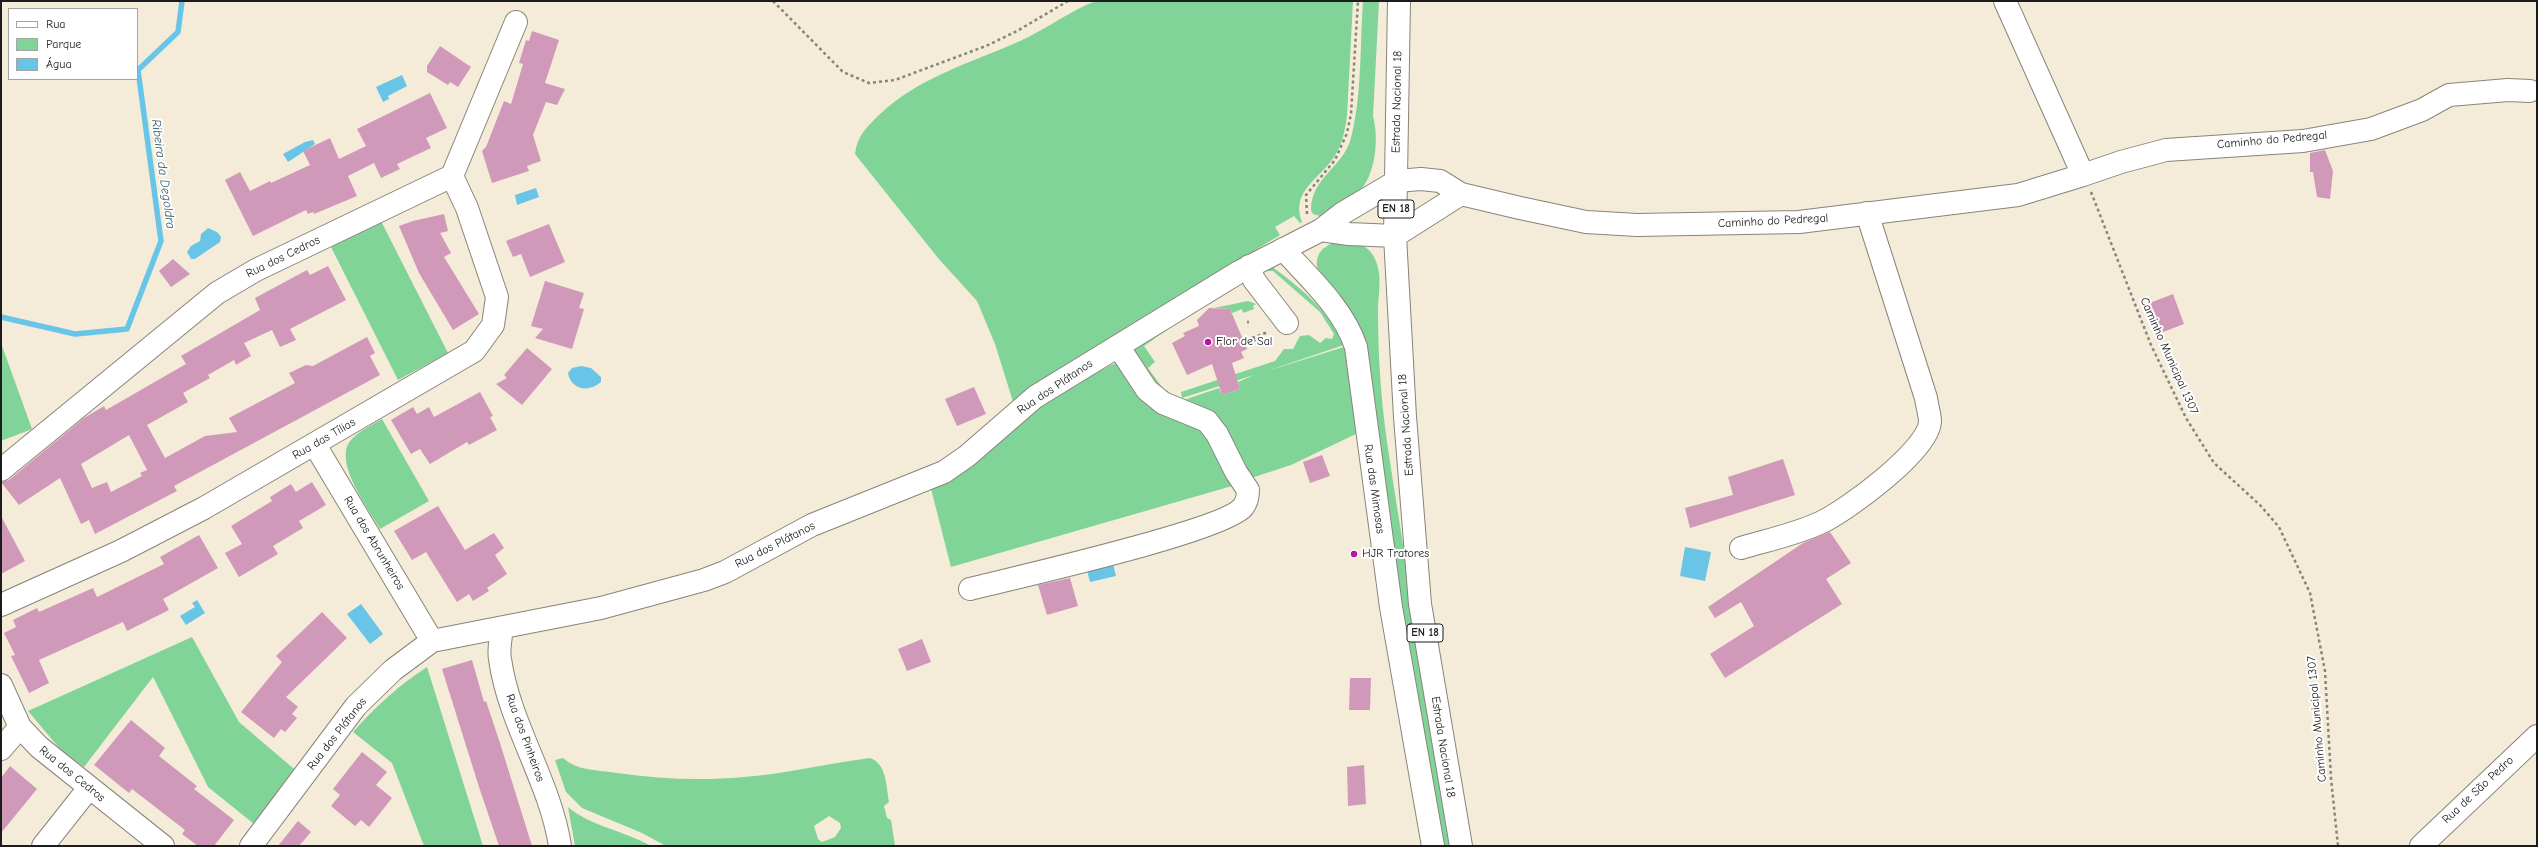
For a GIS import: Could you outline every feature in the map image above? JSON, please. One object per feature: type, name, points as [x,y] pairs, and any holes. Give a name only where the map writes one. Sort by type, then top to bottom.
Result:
[{"type":"street","name":"Estrada Nacional 18","points":[[1399,1],[1395,236],[1404,417],[1420,604],[1461,846]]},
{"type":"street","points":[[2005,1],[2083,175]]},
{"type":"street","points":[[452,176],[516,22]]},
{"type":"street","name":"Caminho do Pedregal","points":[[1397,182],[1421,179],[1440,181],[1461,194],[1586,222],[1637,225],[1799,222],[2018,195],[2121,162],[2166,150],[2303,141],[2371,129],[2422,110],[2449,95],[2508,90],[2530,91]]},
{"type":"street","name":"Rua das Tílias","points":[[1,605],[162,530],[315,445],[474,350],[493,325],[497,297],[467,208],[452,176]]},
{"type":"street","name":"Rua dos Cedros","points":[[1,470],[217,293],[256,270],[452,176]]},
{"type":"street","name":"Rua dos Plátanos","points":[[251,846],[356,706],[393,670],[432,642],[601,608],[704,580],[725,572],[812,525],[944,472],[966,456],[1035,397],[1249,266],[1317,232],[1349,210],[1397,182]]},
{"type":"street","points":[[1317,232],[1395,236],[1461,194]]},
{"type":"street","points":[[1741,548],[1821,522],[1843,510],[1907,459],[1923,438],[1930,423],[1926,398],[1867,213]]},
{"type":"street","name":"Rua das Mimosas","points":[[1283,249],[1340,314],[1350,330],[1356,347],[1391,607],[1433,846]]},
{"type":"street","points":[[1249,266],[1254,280],[1277,325]]},
{"type":"street","points":[[970,589],[1180,534],[1234,514],[1244,507],[1248,490],[1236,472],[1217,434],[1207,421],[1163,402],[1147,390],[1118,346]]},
{"type":"street","name":"Rua dos Abrunheiros","points":[[315,445],[432,642]]},
{"type":"street","name":"Rua dos Pinheiros","points":[[502,628],[500,658],[510,702],[547,795],[560,846]]},
{"type":"street","name":"Rua dos Cedros","points":[[1,685],[20,727],[39,747],[163,846]]},
{"type":"street","points":[[1,749],[20,727]]},
{"type":"street","name":"Rua de São Pedro","points":[[2421,846],[2537,736]]},
{"type":"street","points":[[44,846],[89,788]]},
{"type":"path","points":[[773,1],[843,72],[869,83],[895,80],[986,46],[1017,32],[1068,1]]},
{"type":"path","points":[[1317,232],[1305,207],[1306,195],[1335,160],[1344,145],[1351,114],[1358,1]]},
{"type":"path","name":"Caminho Municipal 1307","points":[[2083,175],[2152,345],[2186,418],[2214,463],[2260,505],[2279,528],[2310,593],[2325,671],[2331,778],[2338,846]]},
{"type":"path","points":[[1250,344],[1255,342],[1253,338],[1268,332],[1277,325]]},
{"type":"green space","points":[[1096,1],[1353,1],[1347,116],[1345,127],[1341,143],[1334,157],[1308,186],[1303,194],[1299,211],[1302,222],[1300,223],[1294,216],[1275,227],[1280,235],[1154,312],[1014,405],[995,344],[977,301],[938,258],[855,154],[856,148],[860,137],[870,124],[894,102],[910,91],[946,72],[1020,41]]},
{"type":"green space","points":[[1363,1],[1379,1],[1373,116],[1376,135],[1375,156],[1365,185],[1355,196],[1323,217],[1313,214],[1311,210],[1312,199],[1316,189],[1347,148],[1355,122],[1359,88]]},
{"type":"green space","points":[[381,221],[448,353],[398,380],[331,247]]},
{"type":"green space","points":[[1334,242],[1358,244],[1368,249],[1375,259],[1379,272],[1379,361],[1387,442],[1411,594],[1456,846],[1443,846],[1399,604],[1365,342],[1357,321],[1317,268],[1317,259],[1320,252]]},
{"type":"green space","points":[[1271,266],[1313,301],[1330,321],[1344,345],[1264,372],[1347,346],[1358,433],[1291,465],[1248,479],[1184,400],[1219,388],[1222,395],[1240,389],[1238,382],[1254,375],[1182,398],[1181,392],[1275,361],[1284,349],[1293,349],[1300,336],[1309,335],[1320,343],[1326,338],[1332,339],[1334,334],[1320,312],[1273,271],[1262,271]]},
{"type":"green space","points":[[1248,301],[1256,304],[1253,306],[1254,309],[1243,313],[1242,309],[1232,313],[1230,309],[1214,308]]},
{"type":"green space","points":[[1195,310],[1144,346],[1155,362],[1148,368],[1164,390],[1168,391],[1166,398],[1131,351],[1165,326]]},
{"type":"green space","points":[[1,343],[32,429],[1,441]]},
{"type":"green space","points":[[1122,360],[1199,422],[1239,484],[951,567],[930,485],[1047,402],[1096,373]]},
{"type":"green space","points":[[382,419],[429,501],[380,529],[354,485],[346,460],[346,449],[354,437]]},
{"type":"green space","points":[[192,637],[239,722],[294,769],[254,824],[208,787],[153,677],[84,767],[60,749],[28,711]]},
{"type":"green space","points":[[427,667],[483,846],[424,846],[392,763],[353,732],[388,697]]},
{"type":"green space","points":[[563,758],[581,768],[595,770],[649,777],[696,779],[760,776],[870,758],[880,765],[885,776],[889,802],[884,806],[887,818],[891,820],[895,846],[666,846],[642,833],[582,808],[566,792],[555,760]],"holes":[[[829,816],[840,823],[841,828],[835,837],[822,842],[818,839],[814,826]]]},
{"type":"green space","points":[[568,807],[577,814],[597,824],[630,836],[651,846],[575,846]]},
{"type":"water","points":[[402,75],[407,86],[388,96],[389,99],[383,102],[376,87]]},
{"type":"water","points":[[313,140],[315,144],[288,162],[283,154],[305,142]]},
{"type":"water","points":[[536,188],[539,197],[517,205],[515,195]]},
{"type":"water","points":[[208,228],[217,232],[221,237],[220,242],[195,259],[191,259],[187,252],[191,246],[200,241],[201,234]]},
{"type":"water","points":[[581,366],[591,368],[601,377],[601,382],[591,388],[581,388],[573,383],[568,373],[572,368]]},
{"type":"water","points":[[1685,547],[1711,552],[1705,581],[1680,576]]},
{"type":"water","points":[[1113,564],[1116,576],[1090,582],[1087,570]]},
{"type":"water","points":[[197,600],[205,613],[186,625],[180,616],[195,607],[192,603]]},
{"type":"water","points":[[361,604],[383,634],[370,644],[347,614]]},
{"type":"building","points":[[532,31],[559,40],[545,83],[565,89],[557,105],[546,102],[533,135],[541,161],[527,166],[529,171],[492,183],[482,151],[486,147],[504,101],[511,104],[523,64],[519,63],[526,40],[529,41]]},
{"type":"building","points":[[440,46],[471,67],[458,87],[450,82],[448,85],[427,72],[427,66]]},
{"type":"building","points":[[430,93],[447,128],[426,138],[431,148],[397,164],[400,169],[381,178],[374,163],[348,176],[357,196],[314,214],[313,212],[308,214],[306,210],[253,236],[225,180],[240,172],[250,191],[270,181],[271,183],[310,165],[303,151],[330,138],[339,159],[366,146],[357,129]]},
{"type":"building","points":[[2325,150],[2333,171],[2330,199],[2317,197],[2313,172],[2310,172],[2310,153]]},
{"type":"building","points":[[444,214],[448,231],[440,233],[451,253],[444,257],[479,314],[453,330],[419,273],[399,226],[413,221]]},
{"type":"building","points":[[549,224],[565,262],[530,277],[521,254],[513,257],[506,241]]},
{"type":"building","points":[[173,259],[190,274],[171,287],[159,271]]},
{"type":"building","points":[[328,266],[346,300],[290,329],[296,340],[280,347],[272,330],[244,343],[251,356],[236,365],[234,360],[208,375],[210,378],[183,393],[188,402],[147,425],[165,458],[205,436],[237,432],[229,418],[295,383],[289,373],[306,365],[313,366],[367,337],[375,353],[370,356],[380,375],[174,486],[177,491],[95,534],[89,520],[81,524],[60,478],[19,505],[1,482],[9,480],[84,418],[104,406],[106,410],[186,364],[181,356],[260,310],[255,298],[307,270],[310,275]],"holes":[[[129,435],[147,470],[140,473],[142,476],[111,492],[107,482],[92,488],[81,464]]]},
{"type":"building","points":[[545,281],[584,293],[579,308],[584,309],[572,349],[535,338],[543,329],[531,326]]},
{"type":"building","points":[[2173,294],[2184,324],[2158,334],[2147,304]]},
{"type":"building","points":[[1209,308],[1230,309],[1247,349],[1241,352],[1244,358],[1232,363],[1240,389],[1222,395],[1212,364],[1187,375],[1172,343],[1185,336],[1183,333],[1199,326],[1197,320]]},
{"type":"building","points":[[527,348],[552,369],[522,405],[496,384],[507,378],[504,375]]},
{"type":"building","points":[[974,387],[986,414],[957,426],[945,399]]},
{"type":"building","points":[[480,392],[493,416],[490,417],[497,430],[469,445],[467,442],[430,464],[420,449],[411,454],[391,420],[413,407],[417,414],[429,407],[434,417]]},
{"type":"building","points":[[1322,455],[1330,476],[1310,483],[1303,462]]},
{"type":"building","points":[[1783,459],[1795,495],[1690,528],[1685,508],[1733,495],[1728,477]]},
{"type":"building","points":[[312,482],[326,505],[299,521],[303,528],[273,546],[278,554],[239,577],[225,553],[242,544],[231,526],[272,501],[270,497],[291,484],[296,492]]},
{"type":"building","points":[[438,506],[465,550],[494,533],[504,548],[495,555],[507,574],[487,588],[489,591],[473,601],[469,594],[457,602],[426,552],[412,560],[394,531]]},
{"type":"building","points":[[1,516],[25,561],[1,574]]},
{"type":"building","points":[[1830,532],[1851,563],[1826,579],[1842,604],[1725,678],[1710,654],[1754,626],[1741,602],[1715,618],[1708,607],[1803,543]]},
{"type":"building","points":[[199,535],[218,568],[163,599],[169,610],[127,631],[123,622],[39,660],[49,683],[29,693],[11,656],[15,655],[4,633],[16,627],[13,620],[37,608],[39,612],[93,588],[97,597],[164,564],[160,557]]},
{"type":"building","points":[[1070,578],[1078,606],[1047,615],[1038,585]]},
{"type":"building","points":[[322,612],[347,638],[286,697],[298,707],[292,714],[297,718],[285,732],[281,729],[274,738],[241,712],[282,662],[276,656]]},
{"type":"building","points":[[922,639],[931,662],[907,671],[898,649]]},
{"type":"building","points":[[472,660],[484,702],[486,701],[532,846],[499,846],[479,787],[442,669]]},
{"type":"building","points":[[1350,678],[1371,678],[1370,710],[1349,710]]},
{"type":"building","points":[[131,720],[165,748],[159,756],[197,786],[194,789],[234,820],[214,846],[198,846],[182,834],[185,830],[132,789],[129,793],[94,765]]},
{"type":"building","points":[[362,752],[387,772],[376,785],[392,798],[369,827],[361,820],[355,826],[331,806],[340,795],[333,789]]},
{"type":"building","points":[[1364,765],[1366,804],[1348,806],[1347,767]]},
{"type":"building","points":[[10,766],[37,789],[1,833],[1,778]]},
{"type":"building","points":[[298,821],[311,832],[299,846],[278,846]]},
{"type":"waterway","name":"Ribeira da Degoldra","points":[[1,317],[75,334],[127,329],[161,241],[138,70],[178,32],[182,1]]},
{"type":"place","name":"Flor de Sal","points":[[1208,342]]},
{"type":"place","name":"HJR Tratores","points":[[1354,554]]}]
